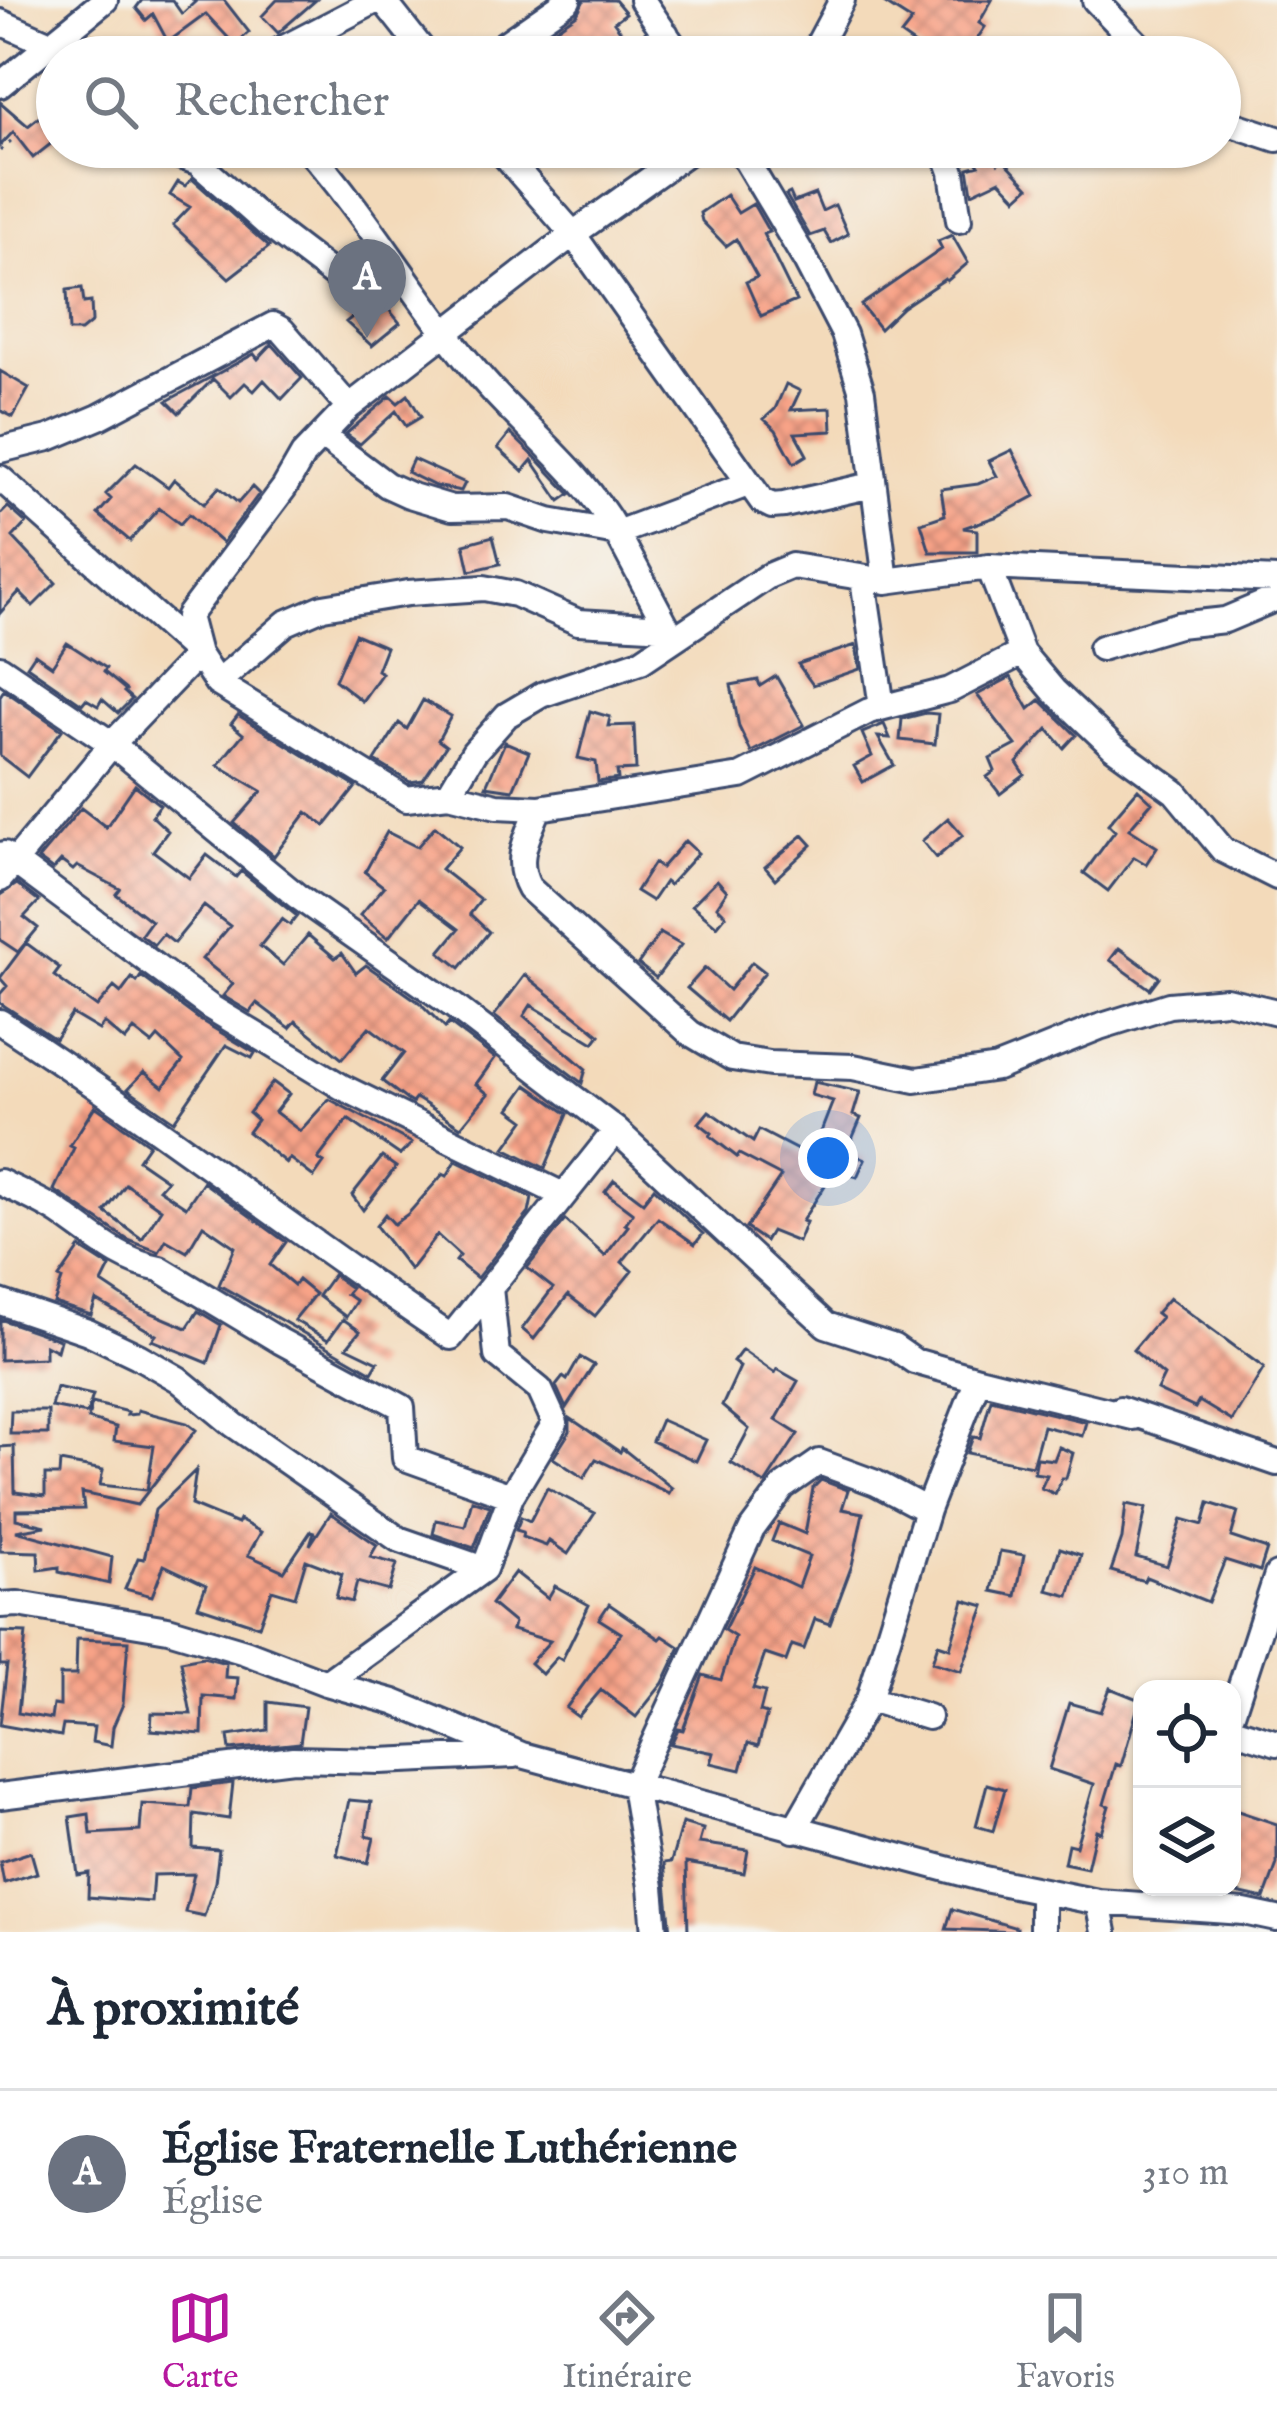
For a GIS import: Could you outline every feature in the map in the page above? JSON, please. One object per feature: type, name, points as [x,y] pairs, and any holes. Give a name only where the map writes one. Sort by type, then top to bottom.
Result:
[{"type":"street","points":[[59,36],[105,0]]},
{"type":"street","points":[[309,36],[380,0],[410,36]]},
{"type":"street","points":[[516,36],[568,0]]},
{"type":"street","points":[[643,0],[663,36]]},
{"type":"street","points":[[821,36],[842,0]]},
{"type":"street","points":[[1095,0],[1130,36]]},
{"type":"street","points":[[0,22],[36,37]]},
{"type":"street","points":[[0,86],[36,55]]},
{"type":"street","points":[[1241,127],[1277,139]]},
{"type":"street","points":[[204,168],[335,276],[401,276]]},
{"type":"street","points":[[321,168],[446,335],[515,417],[600,501],[669,635]]},
{"type":"street","points":[[519,168],[573,234],[748,484],[772,506],[872,485]]},
{"type":"street","points":[[197,654],[188,616],[304,455],[349,407],[666,168]]},
{"type":"street","points":[[750,168],[844,334],[862,392],[872,485],[882,707]]},
{"type":"street","points":[[951,168],[958,220]]},
{"type":"street","points":[[0,450],[49,438],[99,417],[272,325],[282,330],[349,407]]},
{"type":"street","points":[[322,436],[409,495],[452,508],[508,507],[549,521],[617,533],[748,484]]},
{"type":"street","points":[[0,478],[197,654],[217,683],[406,799],[449,794],[497,806],[539,808],[741,776],[822,732],[882,707],[950,691],[1022,653]]},
{"type":"street","points":[[449,794],[474,752],[507,716],[541,695],[641,661],[669,635],[792,566],[875,580],[989,567],[1277,580]]},
{"type":"street","points":[[989,567],[1022,653],[1113,747],[1175,792],[1223,850],[1277,877]]},
{"type":"street","points":[[217,683],[286,622],[323,607],[408,593],[484,588],[515,595],[578,622],[669,635]]},
{"type":"street","points":[[1101,648],[1178,625],[1225,620],[1277,598]]},
{"type":"street","points":[[197,654],[4,864],[211,1007],[342,1087],[563,1195]]},
{"type":"street","points":[[0,668],[112,745],[297,896],[455,1007],[616,1130],[826,1325],[894,1347],[914,1361],[1126,1413],[1277,1462]]},
{"type":"street","points":[[539,808],[521,855],[521,874],[529,888],[690,1033],[732,1058],[854,1067],[916,1081],[997,1068],[1168,1005],[1226,1000],[1277,1012]]},
{"type":"street","points":[[0,1022],[451,1337],[616,1130]]},
{"type":"street","points":[[0,1182],[58,1212],[141,1266],[160,1269],[402,1407],[405,1458],[512,1496]]},
{"type":"street","points":[[326,1683],[484,1569],[512,1496],[555,1423],[540,1390],[497,1354],[490,1288]]},
{"type":"street","points":[[0,1302],[88,1332],[138,1356],[178,1379],[234,1425],[398,1539],[484,1569]]},
{"type":"street","points":[[794,1830],[869,1699],[927,1510],[978,1379]]},
{"type":"street","points":[[655,1932],[634,1786],[752,1529],[783,1487],[819,1462],[876,1483],[927,1510]]},
{"type":"street","points":[[1241,1686],[1277,1576]]},
{"type":"street","points":[[6,1598],[168,1629],[394,1702],[522,1755],[794,1830],[1042,1892],[1098,1902],[1158,1897],[1277,1919]]},
{"type":"street","points":[[869,1699],[919,1714]]},
{"type":"street","points":[[1241,1732],[1277,1743]]},
{"type":"street","points":[[0,1796],[293,1759],[522,1755]]},
{"type":"street","points":[[1042,1892],[1042,1932]]},
{"type":"street","points":[[1098,1902],[1104,1932]]},
{"type":"path","points":[[0,151],[14,138]]},
{"type":"building","points":[[142,0],[172,0],[182,14],[193,0],[224,0],[249,32],[227,36],[206,14],[176,36],[165,36],[153,14],[146,20],[136,8]]},
{"type":"building","points":[[277,0],[316,0],[278,33],[262,16]]},
{"type":"building","points":[[584,0],[615,0],[626,13],[614,22],[624,36],[545,36],[577,14]]},
{"type":"building","points":[[879,0],[992,0],[979,23],[985,27],[979,36],[901,35],[912,21]]},
{"type":"building","points":[[0,102],[28,126],[36,120],[33,158],[13,132],[0,146]]},
{"type":"building","points":[[968,168],[1011,168],[1029,187],[1017,198],[1000,180],[972,193]]},
{"type":"building","points":[[192,179],[269,247],[229,278],[173,225],[190,207],[170,195],[178,182],[185,186]]},
{"type":"building","points":[[790,193],[794,202],[815,194],[822,211],[835,205],[848,234],[831,243],[824,231],[810,236],[786,195]]},
{"type":"building","points":[[726,195],[738,213],[753,204],[796,301],[761,316],[746,282],[757,277],[736,239],[726,246],[702,221],[700,213]]},
{"type":"building","points":[[952,235],[968,263],[903,307],[880,329],[861,305],[942,249],[938,241]]},
{"type":"building","points":[[82,288],[84,303],[91,302],[92,322],[81,331],[69,331],[67,290]]},
{"type":"building","points":[[378,296],[400,323],[372,346],[346,322]]},
{"type":"building","points":[[272,344],[302,378],[282,399],[264,380],[254,391],[245,383],[231,397],[213,379],[179,413],[167,401],[254,354],[258,359]]},
{"type":"building","points":[[0,371],[29,388],[13,417],[0,410]]},
{"type":"building","points":[[786,384],[800,391],[791,410],[831,408],[832,431],[795,433],[807,455],[794,463],[776,430],[764,419],[775,409]]},
{"type":"building","points":[[408,395],[421,417],[406,426],[396,411],[360,444],[346,434],[390,396],[398,403]]},
{"type":"building","points":[[510,433],[570,494],[560,501],[532,460],[523,471],[498,448]]},
{"type":"building","points":[[1012,450],[1035,496],[963,528],[977,530],[977,552],[930,552],[921,523],[945,515],[941,489],[997,476],[989,461]]},
{"type":"building","points":[[413,459],[465,483],[461,491],[435,486],[407,472]]},
{"type":"building","points":[[136,464],[168,487],[174,479],[204,504],[219,487],[238,503],[252,487],[259,494],[222,543],[189,514],[180,524],[159,508],[130,541],[98,514],[111,499],[106,494]]},
{"type":"building","points":[[8,507],[26,523],[13,537],[56,583],[33,606],[19,592],[0,613],[0,515]]},
{"type":"building","points":[[493,536],[500,564],[470,571],[464,544]]},
{"type":"building","points":[[355,634],[386,647],[377,670],[382,673],[362,701],[335,680]]},
{"type":"building","points":[[67,643],[106,668],[104,672],[126,690],[132,699],[118,713],[102,699],[98,706],[86,699],[82,704],[27,666],[35,654],[52,666]]},
{"type":"building","points":[[856,645],[860,669],[813,685],[798,664]]},
{"type":"building","points":[[776,676],[804,725],[751,752],[739,727],[731,685],[758,680],[760,686]]},
{"type":"building","points":[[1011,677],[1029,709],[1040,700],[1076,735],[1064,748],[1048,729],[1017,763],[1025,775],[1000,794],[987,777],[995,771],[990,759],[1016,745],[977,695]]},
{"type":"building","points":[[4,690],[62,730],[27,777],[0,756],[0,696]]},
{"type":"building","points":[[423,700],[451,716],[438,740],[446,746],[423,780],[410,782],[375,761],[399,723],[407,729]]},
{"type":"building","points":[[590,711],[610,717],[608,726],[634,725],[636,770],[617,771],[618,779],[598,782],[596,762],[578,758]]},
{"type":"building","points":[[938,714],[935,744],[900,740],[902,719]]},
{"type":"building","points":[[238,715],[356,787],[325,826],[307,812],[274,856],[234,823],[262,791],[218,765],[243,734],[231,724]]},
{"type":"building","points":[[884,724],[890,738],[878,737],[894,765],[863,782],[854,766],[872,756],[862,733]]},
{"type":"building","points":[[505,742],[529,752],[513,790],[486,786]]},
{"type":"building","points":[[135,785],[160,805],[152,816],[168,831],[153,851],[189,878],[207,855],[236,877],[241,871],[297,916],[290,925],[282,919],[260,946],[283,965],[308,935],[335,958],[342,953],[356,973],[366,965],[420,1003],[445,1028],[449,1023],[495,1058],[476,1084],[488,1094],[461,1127],[416,1098],[412,1103],[382,1081],[404,1053],[369,1027],[342,1059],[296,1021],[290,1028],[257,1003],[250,1012],[223,996],[233,984],[202,959],[230,926],[204,906],[174,943],[163,934],[154,945],[141,935],[151,921],[116,894],[120,889],[77,866],[73,870],[61,861],[53,870],[38,859],[81,808],[106,827]]},
{"type":"building","points":[[1138,789],[1152,802],[1129,829],[1157,847],[1146,864],[1134,857],[1108,891],[1084,873],[1115,831],[1108,824]]},
{"type":"building","points":[[948,818],[963,835],[936,858],[922,841]]},
{"type":"building","points":[[435,826],[460,847],[441,869],[481,900],[470,914],[489,932],[460,968],[440,952],[459,929],[419,899],[388,938],[360,915],[384,887],[365,872],[387,832],[417,847]]},
{"type":"building","points":[[803,835],[812,845],[775,879],[765,867]]},
{"type":"building","points":[[685,841],[698,853],[669,885],[665,882],[652,901],[636,891],[654,863],[661,868]]},
{"type":"building","points":[[717,880],[727,891],[717,906],[726,915],[717,926],[692,905]]},
{"type":"building","points":[[17,884],[39,901],[24,917],[38,928],[18,952],[0,940],[0,895]]},
{"type":"building","points":[[660,933],[681,945],[656,978],[638,964]]},
{"type":"building","points":[[26,943],[60,968],[54,976],[97,1007],[114,987],[121,993],[132,978],[137,982],[141,976],[255,1053],[252,1058],[226,1045],[174,1121],[128,1089],[144,1072],[163,1087],[183,1061],[158,1037],[152,1044],[134,1030],[125,1041],[104,1023],[99,1030],[72,1014],[55,1039],[0,1003],[7,986],[0,978]]},
{"type":"building","points":[[1119,948],[1159,977],[1150,989],[1110,960]]},
{"type":"building","points":[[752,962],[765,972],[726,1021],[687,988],[705,968],[729,990]]},
{"type":"building","points":[[525,975],[600,1035],[594,1043],[531,1005],[524,1016],[586,1069],[582,1083],[494,1016]]},
{"type":"building","points":[[273,1082],[289,1094],[275,1112],[300,1131],[329,1099],[412,1143],[400,1155],[348,1119],[318,1159],[324,1163],[314,1177],[289,1158],[286,1163],[248,1132],[257,1120],[249,1113]]},
{"type":"building","points":[[814,1082],[860,1092],[853,1115],[861,1118],[847,1151],[865,1159],[857,1177],[835,1170],[802,1221],[806,1222],[798,1242],[771,1231],[765,1241],[746,1228],[781,1176],[737,1157],[699,1123],[709,1111],[753,1142],[759,1130],[807,1155],[833,1101],[811,1095]]},
{"type":"building","points":[[527,1085],[568,1114],[545,1168],[505,1148],[525,1120],[510,1109]]},
{"type":"building","points":[[95,1106],[149,1144],[138,1160],[167,1180],[159,1189],[186,1207],[203,1182],[286,1242],[270,1265],[294,1285],[298,1280],[315,1294],[294,1320],[328,1340],[343,1319],[360,1331],[347,1347],[378,1362],[372,1372],[219,1285],[235,1247],[203,1225],[187,1252],[166,1240],[159,1252],[128,1240],[54,1190],[74,1148],[70,1146]],"holes":[[[126,1184],[161,1209],[142,1239],[105,1212]]]},
{"type":"building","points":[[382,1157],[396,1167],[363,1210],[352,1195]]},
{"type":"building","points":[[456,1161],[532,1198],[529,1213],[477,1278],[456,1261],[460,1256],[437,1235],[410,1270],[376,1226],[385,1214],[394,1224],[408,1214]]},
{"type":"building","points":[[614,1180],[643,1202],[654,1188],[703,1234],[695,1244],[658,1218],[622,1262],[632,1271],[595,1316],[568,1295],[534,1339],[522,1329],[553,1288],[527,1268],[565,1220],[605,1256],[633,1213],[605,1192]]},
{"type":"building","points":[[80,1248],[110,1267],[102,1283],[138,1307],[187,1328],[198,1311],[221,1325],[208,1363],[152,1340],[156,1335],[96,1300],[91,1315],[54,1303],[59,1278]]},
{"type":"building","points":[[333,1275],[351,1288],[346,1294],[356,1301],[346,1317],[318,1296]]},
{"type":"building","points":[[1169,1298],[1264,1368],[1232,1421],[1199,1401],[1195,1408],[1157,1390],[1164,1376],[1133,1350],[1161,1317],[1156,1313]]},
{"type":"building","points":[[0,1319],[60,1340],[57,1351],[45,1345],[45,1358],[0,1360]]},
{"type":"building","points":[[742,1350],[775,1373],[777,1369],[798,1381],[776,1420],[798,1434],[765,1484],[731,1463],[749,1429],[722,1406],[740,1367],[733,1362]]},
{"type":"building","points":[[580,1357],[594,1365],[566,1408],[556,1386],[563,1377],[567,1380]]},
{"type":"building","points":[[56,1387],[93,1395],[87,1414],[51,1407]]},
{"type":"building","points":[[991,1399],[1086,1422],[1082,1436],[1043,1426],[1032,1466],[967,1453],[973,1437],[980,1438]]},
{"type":"building","points":[[92,1403],[127,1415],[138,1410],[187,1423],[196,1430],[137,1505],[82,1493],[84,1509],[16,1510],[16,1519],[46,1526],[16,1531],[112,1557],[109,1584],[59,1572],[59,1567],[39,1570],[38,1552],[0,1551],[0,1447],[14,1446],[15,1492],[45,1496],[45,1475],[59,1475],[60,1462],[103,1470],[100,1485],[147,1490],[154,1446],[114,1441],[116,1427],[88,1419]]},
{"type":"building","points":[[11,1411],[48,1411],[48,1434],[10,1434]]},
{"type":"building","points":[[570,1418],[620,1452],[622,1448],[672,1488],[669,1493],[596,1459],[584,1478],[553,1458],[570,1431]]},
{"type":"building","points":[[661,1420],[706,1440],[696,1461],[652,1441]]},
{"type":"building","points":[[1059,1447],[1073,1453],[1066,1478],[1055,1494],[1041,1488],[1047,1475],[1034,1473],[1037,1458],[1054,1460]]},
{"type":"building","points":[[196,1470],[191,1505],[261,1532],[248,1555],[284,1571],[311,1531],[310,1545],[331,1513],[377,1545],[370,1557],[397,1564],[389,1591],[357,1582],[352,1602],[336,1598],[342,1574],[306,1560],[295,1597],[272,1590],[259,1626],[198,1606],[206,1585],[164,1565],[152,1596],[125,1589],[138,1558],[144,1559],[155,1510]]},
{"type":"building","points":[[821,1480],[848,1490],[842,1509],[863,1513],[852,1565],[830,1624],[815,1619],[804,1649],[792,1645],[786,1661],[765,1654],[753,1689],[765,1692],[760,1712],[767,1714],[758,1746],[748,1743],[741,1770],[711,1763],[714,1753],[671,1744],[678,1729],[683,1730],[703,1675],[721,1680],[735,1637],[724,1630],[755,1567],[798,1587],[809,1556],[772,1541],[779,1523],[805,1534],[813,1488]]},
{"type":"building","points":[[547,1488],[595,1513],[568,1554],[549,1541],[546,1546],[522,1537],[523,1532],[516,1530],[521,1517],[530,1521]]},
{"type":"building","points":[[472,1500],[490,1506],[474,1548],[433,1534],[436,1520],[465,1526]]},
{"type":"building","points":[[1209,1503],[1238,1512],[1231,1537],[1267,1549],[1260,1571],[1225,1560],[1208,1602],[1146,1577],[1144,1581],[1111,1571],[1122,1539],[1126,1504],[1146,1508],[1136,1557],[1167,1566],[1182,1519],[1203,1525]]},
{"type":"building","points":[[1060,1548],[1081,1555],[1069,1596],[1047,1590]]},
{"type":"building","points":[[1000,1551],[1024,1555],[1016,1596],[992,1591]]},
{"type":"building","points":[[515,1572],[548,1598],[555,1586],[589,1605],[562,1660],[557,1657],[542,1674],[530,1663],[550,1641],[512,1630],[514,1623],[491,1604]]},
{"type":"building","points":[[964,1600],[985,1606],[961,1671],[932,1662],[938,1644],[950,1648]]},
{"type":"building","points":[[609,1604],[680,1647],[663,1683],[636,1717],[601,1690],[578,1717],[566,1708],[621,1633],[599,1619]]},
{"type":"building","points":[[0,1632],[26,1633],[18,1713],[51,1719],[53,1705],[60,1706],[60,1675],[76,1675],[77,1639],[128,1641],[123,1704],[111,1746],[92,1742],[94,1727],[63,1725],[61,1736],[0,1725],[7,1665],[0,1665]]},
{"type":"building","points":[[203,1657],[226,1663],[225,1677],[238,1678],[236,1699],[203,1696],[202,1734],[151,1730],[152,1713],[191,1714],[181,1661]]},
{"type":"building","points":[[1110,1688],[1133,1697],[1133,1724],[1121,1766],[1116,1764],[1104,1804],[1109,1806],[1101,1832],[1096,1830],[1087,1868],[1064,1863],[1068,1844],[1076,1846],[1094,1784],[1049,1769],[1069,1703],[1101,1712]]},
{"type":"building","points":[[268,1702],[305,1707],[300,1743],[230,1750],[228,1736],[268,1730]]},
{"type":"building","points":[[233,1783],[229,1819],[194,1814],[193,1848],[219,1850],[204,1916],[185,1912],[194,1874],[153,1875],[151,1902],[88,1897],[89,1873],[78,1875],[70,1817],[89,1814],[91,1834],[140,1831],[142,1804],[190,1807],[192,1788]]},
{"type":"building","points":[[987,1784],[1005,1789],[993,1831],[976,1826]]},
{"type":"building","points":[[349,1800],[371,1802],[366,1836],[374,1838],[368,1863],[337,1855]]},
{"type":"building","points":[[1241,1812],[1277,1824],[1277,1864],[1264,1899],[1241,1894]]},
{"type":"building","points":[[682,1823],[703,1829],[699,1843],[748,1850],[744,1873],[686,1863],[688,1932],[671,1932],[664,1863],[671,1862]]},
{"type":"building","points":[[31,1852],[37,1873],[4,1883],[0,1862]]},
{"type":"building","points":[[952,1909],[1017,1928],[1017,1932],[946,1929]]},
{"type":"place","name":"Église Fraternelle Luthérienne","points":[[367,338]]}]
